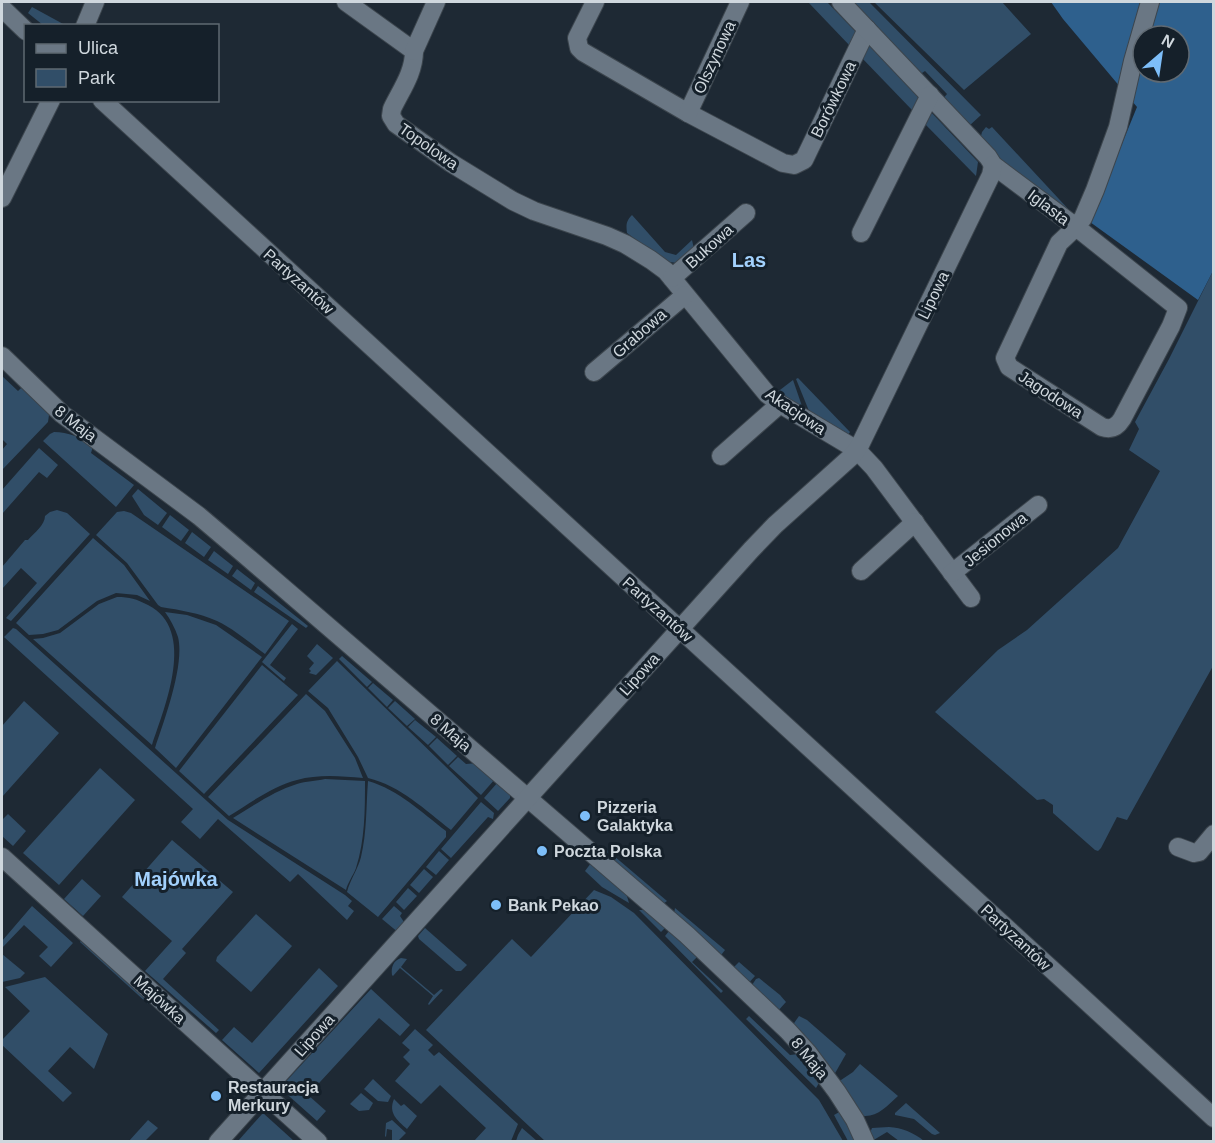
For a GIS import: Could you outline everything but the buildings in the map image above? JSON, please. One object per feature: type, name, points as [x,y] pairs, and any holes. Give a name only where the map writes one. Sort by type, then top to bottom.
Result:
[{"type":"street","points":[[86,24],[95,2]]},
{"type":"street","points":[[346,2],[414,51]]},
{"type":"street","name":"Topolowa","points":[[436,2],[414,51],[412,68],[392,109],[391,116],[400,128],[451,163],[513,201],[541,213]]},
{"type":"street","points":[[595,2],[577,38],[579,48],[688,113]]},
{"type":"street","name":"Olszynowa","points":[[688,113],[740,2]]},
{"type":"street","name":"Iglasta","points":[[841,2],[993,165],[1178,308]]},
{"type":"street","points":[[1076,227],[1087,211],[1113,145],[1150,2]]},
{"type":"street","points":[[2,8],[24,29]]},
{"type":"street","name":"Borówkowa","points":[[688,113],[783,163],[794,165],[804,160],[867,29]]},
{"type":"street","points":[[861,233],[930,95]]},
{"type":"street","points":[[2,198],[50,102]]},
{"type":"street","name":"Partyzantów","points":[[104,102],[1214,1118]]},
{"type":"street","name":"Lipowa","points":[[218,1142],[775,525],[857,450],[991,176],[993,165]]},
{"type":"street","name":"Akacjowa","points":[[541,213],[625,244],[666,271],[767,394],[857,450],[874,468],[971,598]]},
{"type":"street","name":"Bukowa","points":[[672,278],[746,213]]},
{"type":"street","name":"Jagodowa","points":[[1076,227],[1059,243],[1005,358],[1009,367],[1102,427],[1108,429],[1114,427],[1127,409],[1171,326],[1178,308]]},
{"type":"street","name":"Grabowa","points":[[594,372],[685,295]]},
{"type":"street","name":"8 Maja","points":[[2,356],[62,414],[199,516],[687,935],[808,1053],[855,1120],[865,1142]]},
{"type":"street","points":[[720,456],[780,404]]},
{"type":"street","name":"Jesionowa","points":[[952,573],[1038,505]]},
{"type":"street","points":[[861,571],[915,522]]},
{"type":"street","points":[[1178,847],[1191,853],[1197,853],[1214,834]]},
{"type":"street","name":"Majówka","points":[[2,857],[318,1142]]},
{"type":"green space","points":[[808,2],[827,2],[857,33],[851,47]]},
{"type":"green space","points":[[848,2],[869,2],[981,115],[969,126],[942,100],[947,94],[925,71],[919,75]]},
{"type":"green space","points":[[874,2],[1002,2],[1031,34],[964,90]]},
{"type":"green space","points":[[32,7],[63,24],[42,24],[28,13]]},
{"type":"green space","points":[[867,42],[920,98],[913,111],[860,56]]},
{"type":"green space","points":[[929,110],[978,162],[976,176],[923,122]]},
{"type":"green space","points":[[986,127],[989,129],[992,127],[1071,212],[1069,213],[999,158],[981,136]]},
{"type":"green space","points":[[632,215],[665,252],[676,255],[692,240],[694,249],[677,263],[663,261],[627,233],[627,223]]},
{"type":"green space","points":[[1213,271],[1213,666],[1127,820],[1117,817],[1098,851],[1053,813],[1053,805],[1044,799],[1037,800],[935,712],[998,650],[1027,630],[1118,548],[1160,471],[1129,450],[1139,429],[1135,422]]},
{"type":"green space","points":[[2,376],[18,391],[24,385],[49,409],[49,415],[48,422],[2,470],[2,450],[7,444],[2,439]]},
{"type":"green space","points":[[798,378],[850,432],[848,435],[809,411],[796,379]]},
{"type":"green space","points":[[793,380],[804,412],[776,393]]},
{"type":"green space","points":[[54,432],[69,434],[94,443],[91,453],[134,485],[116,507],[43,441]]},
{"type":"green space","points":[[39,448],[58,465],[47,478],[39,472],[2,514],[2,490]]},
{"type":"green space","points":[[138,489],[167,513],[158,525],[144,515],[132,496]]},
{"type":"green space","points":[[57,510],[67,513],[90,534],[11,621],[6,618],[37,583],[21,568],[2,589],[2,567],[25,540],[28,540],[39,529],[45,516]]},
{"type":"green space","points":[[117,512],[131,513],[289,621],[265,654],[217,621],[158,605],[127,563],[96,535]]},
{"type":"green space","points":[[170,515],[189,530],[181,541],[162,527]]},
{"type":"green space","points":[[192,532],[211,547],[204,557],[185,543]]},
{"type":"green space","points":[[93,538],[124,565],[150,601],[137,595],[116,593],[97,601],[58,630],[29,635],[16,623]]},
{"type":"green space","points":[[214,551],[233,566],[228,574],[208,560]]},
{"type":"green space","points":[[237,569],[255,583],[251,590],[232,576]]},
{"type":"green space","points":[[258,586],[308,626],[306,628],[254,592]]},
{"type":"green space","points":[[117,597],[126,597],[148,605],[163,617],[171,632],[174,650],[173,670],[164,710],[152,745],[33,639],[60,633],[99,604]]},
{"type":"green space","points":[[165,612],[187,615],[216,625],[262,657],[176,768],[155,748],[179,662],[178,637]]},
{"type":"green space","points":[[292,624],[298,629],[270,665],[286,678],[284,681],[262,662]]},
{"type":"green space","points":[[13,628],[228,820],[352,901],[348,906],[354,911],[347,920],[298,874],[290,882],[218,819],[200,839],[181,822],[193,809],[4,637]]},
{"type":"green space","points":[[317,644],[333,658],[316,675],[309,673],[314,663],[307,656]]},
{"type":"green space","points":[[342,656],[372,682],[367,687],[339,659]]},
{"type":"green space","points":[[337,661],[478,798],[451,830],[402,793],[368,778],[328,708],[308,691]]},
{"type":"green space","points":[[262,665],[298,695],[204,794],[179,771]]},
{"type":"green space","points":[[373,683],[393,700],[387,707],[368,688]]},
{"type":"green space","points":[[306,694],[325,711],[355,758],[363,778],[321,776],[297,780],[253,800],[229,816],[208,797]]},
{"type":"green space","points":[[24,701],[59,733],[2,797],[2,726]]},
{"type":"green space","points":[[395,701],[415,719],[407,726],[388,708]]},
{"type":"green space","points":[[415,720],[436,737],[428,745],[408,727]]},
{"type":"green space","points":[[437,738],[457,756],[448,765],[429,746]]},
{"type":"green space","points":[[458,757],[466,764],[478,763],[495,779],[481,795],[449,766]]},
{"type":"green space","points":[[100,768],[135,800],[59,885],[23,853]]},
{"type":"green space","points":[[325,779],[365,781],[363,836],[356,868],[346,890],[233,818],[288,787]]},
{"type":"green space","points":[[368,781],[400,796],[446,831],[446,837],[378,917],[347,892],[363,848]]},
{"type":"green space","points":[[498,782],[510,793],[510,798],[498,811],[484,798]]},
{"type":"green space","points":[[481,802],[494,813],[493,819],[488,817],[451,858],[441,849]]},
{"type":"green space","points":[[8,814],[26,831],[13,846],[2,836],[2,820]]},
{"type":"green space","points":[[172,840],[233,892],[182,949],[186,953],[163,979],[219,1030],[216,1033],[145,971],[172,941],[122,897]]},
{"type":"green space","points":[[607,850],[667,901],[663,904],[602,856]]},
{"type":"green space","points":[[439,851],[449,860],[436,875],[426,867]]},
{"type":"green space","points":[[591,863],[626,893],[629,903],[602,887],[585,871]]},
{"type":"green space","points":[[424,869],[433,877],[419,893],[410,885]]},
{"type":"green space","points":[[82,879],[101,896],[83,916],[64,899]]},
{"type":"green space","points":[[408,888],[417,896],[404,910],[396,902]]},
{"type":"green space","points":[[594,890],[611,897],[634,913],[819,1100],[843,1141],[545,1141],[426,1030],[512,939],[531,957]]},
{"type":"green space","points":[[32,906],[73,943],[51,967],[39,956],[48,947],[24,925],[2,948],[2,941]]},
{"type":"green space","points":[[394,906],[402,913],[400,916],[406,925],[399,933],[382,919]]},
{"type":"green space","points":[[675,908],[725,950],[718,959],[673,919]]},
{"type":"green space","points":[[639,910],[645,910],[665,928],[661,932]]},
{"type":"green space","points":[[256,914],[292,946],[251,992],[216,961],[217,957]]},
{"type":"green space","points":[[425,928],[467,965],[461,971],[456,971],[419,939],[418,936]]},
{"type":"green space","points":[[669,931],[697,957],[692,962],[723,991],[721,993],[665,936]]},
{"type":"green space","points":[[82,939],[147,998],[148,1004],[80,942]]},
{"type":"green space","points":[[2,954],[25,973],[20,978],[2,982]]},
{"type":"green space","points":[[401,958],[407,959],[401,967],[434,995],[441,989],[443,990],[429,1005],[433,996],[400,968],[392,975],[393,965]]},
{"type":"green space","points":[[739,962],[755,976],[747,985],[733,968]]},
{"type":"green space","points":[[319,968],[338,986],[259,1073],[222,1040],[234,1027],[252,1043]]},
{"type":"green space","points":[[45,977],[108,1034],[94,1069],[70,1047],[48,1071],[72,1093],[63,1102],[2,1045],[2,1040],[30,1011],[5,987]]},
{"type":"green space","points":[[759,978],[786,1002],[777,1012],[750,988]]},
{"type":"green space","points":[[371,989],[410,1025],[400,1036],[379,1018],[308,1095],[326,1111],[317,1121],[280,1088]]},
{"type":"green space","points":[[749,1016],[790,1055],[799,1054],[819,1079],[816,1088],[746,1019]]},
{"type":"green space","points":[[799,1016],[807,1020],[846,1054],[834,1075],[792,1026]]},
{"type":"green space","points":[[415,1029],[433,1045],[428,1050],[434,1056],[439,1052],[518,1124],[511,1141],[474,1141],[486,1128],[440,1085],[421,1104],[395,1081],[410,1064],[403,1057],[410,1050],[402,1043]]},
{"type":"green space","points":[[860,1064],[898,1096],[870,1116],[858,1115],[838,1082]]},
{"type":"green space","points":[[373,1079],[391,1096],[388,1102],[378,1101],[364,1089]]},
{"type":"green space","points":[[361,1093],[373,1103],[369,1110],[359,1111],[350,1104]]},
{"type":"green space","points":[[394,1099],[401,1106],[404,1104],[417,1116],[407,1129],[393,1112]]},
{"type":"green space","points":[[906,1103],[940,1133],[932,1134],[914,1119],[895,1115]]},
{"type":"green space","points":[[841,1111],[857,1141],[848,1141],[834,1115]]},
{"type":"green space","points":[[263,1113],[294,1141],[238,1141]]},
{"type":"green space","points":[[148,1120],[158,1128],[145,1141],[129,1141]]},
{"type":"green space","points":[[392,1120],[406,1133],[398,1141],[392,1141],[392,1130],[387,1129],[385,1136],[386,1123]]},
{"type":"green space","points":[[889,1127],[907,1131],[924,1141],[899,1141],[887,1132],[872,1141],[869,1135],[872,1128]]},
{"type":"green space","points":[[522,1128],[537,1141],[516,1141]]},
{"type":"shaded area","points":[[1051,2],[1213,2],[1213,271],[1198,300],[1090,222],[1137,107]]},
{"type":"place","name":"Pizzeria Galaktyka","points":[[585,816]]},
{"type":"place","name":"Poczta Polska","points":[[542,851]]},
{"type":"place","name":"Bank Pekao","points":[[496,905]]},
{"type":"place","name":"Restauracja Merkury","points":[[216,1096]]},
{"type":"district","name":"Las","points":[[749,260]]},
{"type":"district","name":"Majówka","points":[[176,879]]}]
